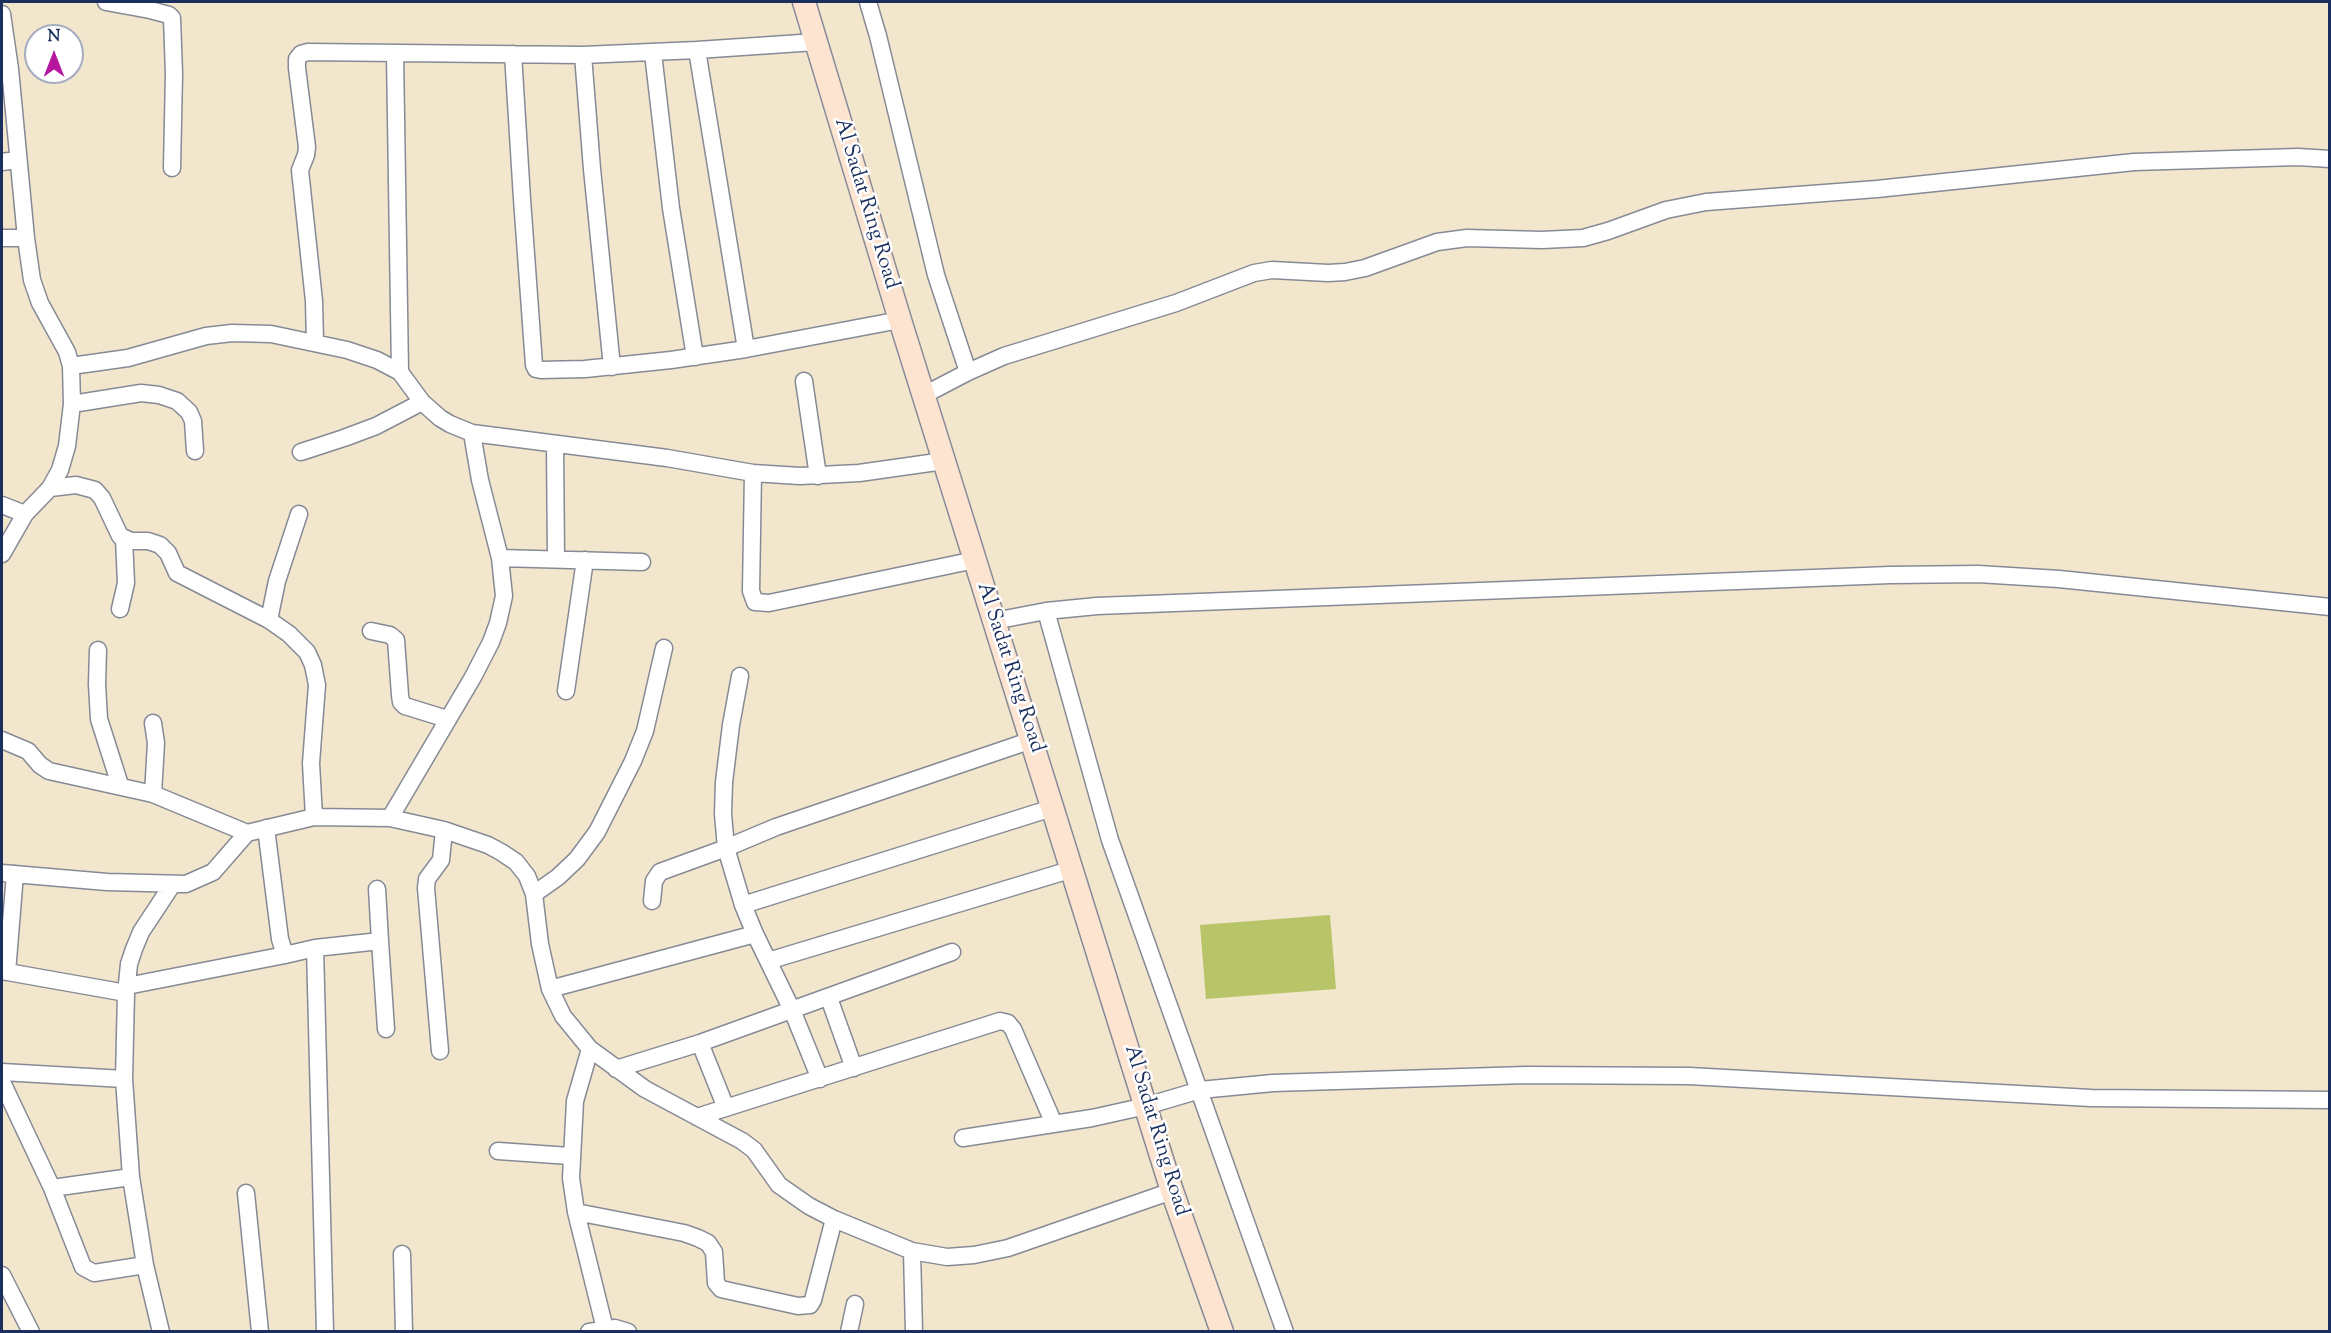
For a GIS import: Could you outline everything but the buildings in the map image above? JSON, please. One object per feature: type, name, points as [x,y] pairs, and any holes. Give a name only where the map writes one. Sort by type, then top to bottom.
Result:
[{"type":"main road","name":"Al Sadat Ring Road","points":[[804,2],[900,320],[1172,1191],[1222,1332]]},
{"type":"street","points":[[106,2],[150,10],[172,18],[174,74],[172,168]]},
{"type":"street","points":[[868,2],[936,275],[968,372]]},
{"type":"street","points":[[2,14],[10,69],[9,161],[26,238],[32,279],[39,303],[67,352],[71,366],[72,404],[60,470],[50,488],[25,514],[2,554]]},
{"type":"street","points":[[315,343],[314,301],[300,170],[307,147],[297,59],[301,54],[308,52],[583,55],[816,42]]},
{"type":"street","points":[[697,50],[746,349]]},
{"type":"street","points":[[653,52],[672,208],[695,357]]},
{"type":"street","points":[[395,54],[400,372]]},
{"type":"street","points":[[513,54],[534,365],[541,370],[612,367],[695,357],[900,320]]},
{"type":"street","points":[[583,55],[612,367]]},
{"type":"street","points":[[924,395],[968,372],[1041,343],[1176,303],[1254,273],[1272,270],[1345,272],[1365,268],[1437,242],[1467,238],[1542,240],[1583,238],[1683,205],[1877,189],[2134,162],[2243,158],[2330,159]]},
{"type":"street","points":[[2,238],[26,238]]},
{"type":"street","points":[[71,366],[128,358],[206,336],[232,333],[271,334],[367,357],[400,372],[422,402],[450,424],[472,433],[667,458],[753,473],[818,476],[887,470],[944,461]]},
{"type":"street","points":[[804,381],[818,476]]},
{"type":"street","points":[[72,404],[141,393],[159,395],[177,401],[189,412],[193,421],[195,451]]},
{"type":"street","points":[[301,452],[365,430],[422,402]]},
{"type":"street","points":[[390,818],[473,677],[498,622],[504,596],[500,558],[480,480],[472,433]]},
{"type":"street","points":[[555,445],[556,558]]},
{"type":"street","points":[[753,473],[751,591],[755,602],[769,603],[975,560]]},
{"type":"street","points":[[50,488],[76,485],[95,490],[102,498],[120,536],[124,539],[148,541],[160,545],[168,553],[177,573],[269,620],[301,644],[313,665],[316,685],[311,763],[314,817]]},
{"type":"street","points":[[2,505],[25,514]]},
{"type":"street","points":[[269,620],[277,582],[299,514]]},
{"type":"street","points":[[120,609],[126,583],[124,539]]},
{"type":"street","points":[[500,558],[642,562]]},
{"type":"street","points":[[566,690],[585,560]]},
{"type":"street","points":[[994,621],[1046,611],[1190,601],[1879,575],[1967,574],[2059,579],[2330,607]]},
{"type":"street","points":[[1046,611],[1110,840],[1285,1332]]},
{"type":"street","points":[[371,631],[390,635],[396,640],[401,702],[405,706],[447,719]]},
{"type":"street","points":[[534,894],[571,865],[597,832],[633,761],[645,731],[664,648]]},
{"type":"street","points":[[98,650],[99,719],[120,785]]},
{"type":"street","points":[[740,675],[724,782],[723,814],[726,848],[743,905],[792,1010],[820,1078]]},
{"type":"street","points":[[153,723],[156,744],[153,794]]},
{"type":"street","points":[[2,740],[28,751],[40,765],[49,771],[153,794],[247,833]]},
{"type":"street","points":[[652,901],[654,881],[660,872],[776,827],[1032,740]]},
{"type":"street","points":[[743,905],[1052,807]]},
{"type":"street","points":[[380,941],[315,948],[126,990],[4,972],[8,874],[186,884],[213,872],[247,833],[314,817],[390,818],[444,830],[488,845],[516,862],[526,876],[534,894],[540,944],[550,989],[563,1016],[590,1049],[645,1089],[748,1145],[779,1185],[809,1206],[834,1219],[912,1251],[947,1257],[974,1255],[1008,1248],[1172,1191]]},
{"type":"street","points":[[266,828],[280,939],[285,956]]},
{"type":"street","points":[[440,1051],[426,888],[427,879],[441,860],[444,830]]},
{"type":"street","points":[[768,961],[1073,869]]},
{"type":"street","points":[[161,1332],[146,1265],[132,1177],[124,1079],[126,990],[129,964],[141,932],[172,885]]},
{"type":"street","points":[[377,889],[386,1029]]},
{"type":"street","points":[[550,989],[755,934]]},
{"type":"street","points":[[315,948],[325,1332]]},
{"type":"street","points":[[616,1069],[700,1043],[952,952]]},
{"type":"street","points":[[829,998],[854,1068]]},
{"type":"street","points":[[697,1117],[993,1022],[1004,1021],[1013,1029],[1054,1124]]},
{"type":"street","points":[[700,1043],[726,1108]]},
{"type":"street","points":[[590,1049],[575,1101],[570,1156],[571,1178],[597,1330],[625,1329],[628,1332]]},
{"type":"street","points":[[2,1072],[124,1079]]},
{"type":"street","points":[[963,1138],[1054,1124],[1146,1106],[1200,1090],[1273,1083],[1537,1075],[1689,1076],[2091,1098],[2330,1100]]},
{"type":"street","points":[[2,1082],[52,1188],[83,1267],[94,1273],[146,1265]]},
{"type":"street","points":[[498,1151],[570,1156]]},
{"type":"street","points":[[52,1188],[132,1177]]},
{"type":"street","points":[[246,1193],[260,1332]]},
{"type":"street","points":[[576,1212],[684,1233],[698,1238],[708,1243],[714,1252],[716,1283],[721,1289],[798,1306],[810,1305],[816,1294],[834,1219]]},
{"type":"street","points":[[912,1251],[914,1332]]},
{"type":"street","points":[[402,1254],[404,1332]]},
{"type":"street","points":[[2,1275],[31,1332]]},
{"type":"street","points":[[849,1332],[855,1304]]},
{"type":"green space","points":[[1330,915],[1336,989],[1206,999],[1200,925]]}]
